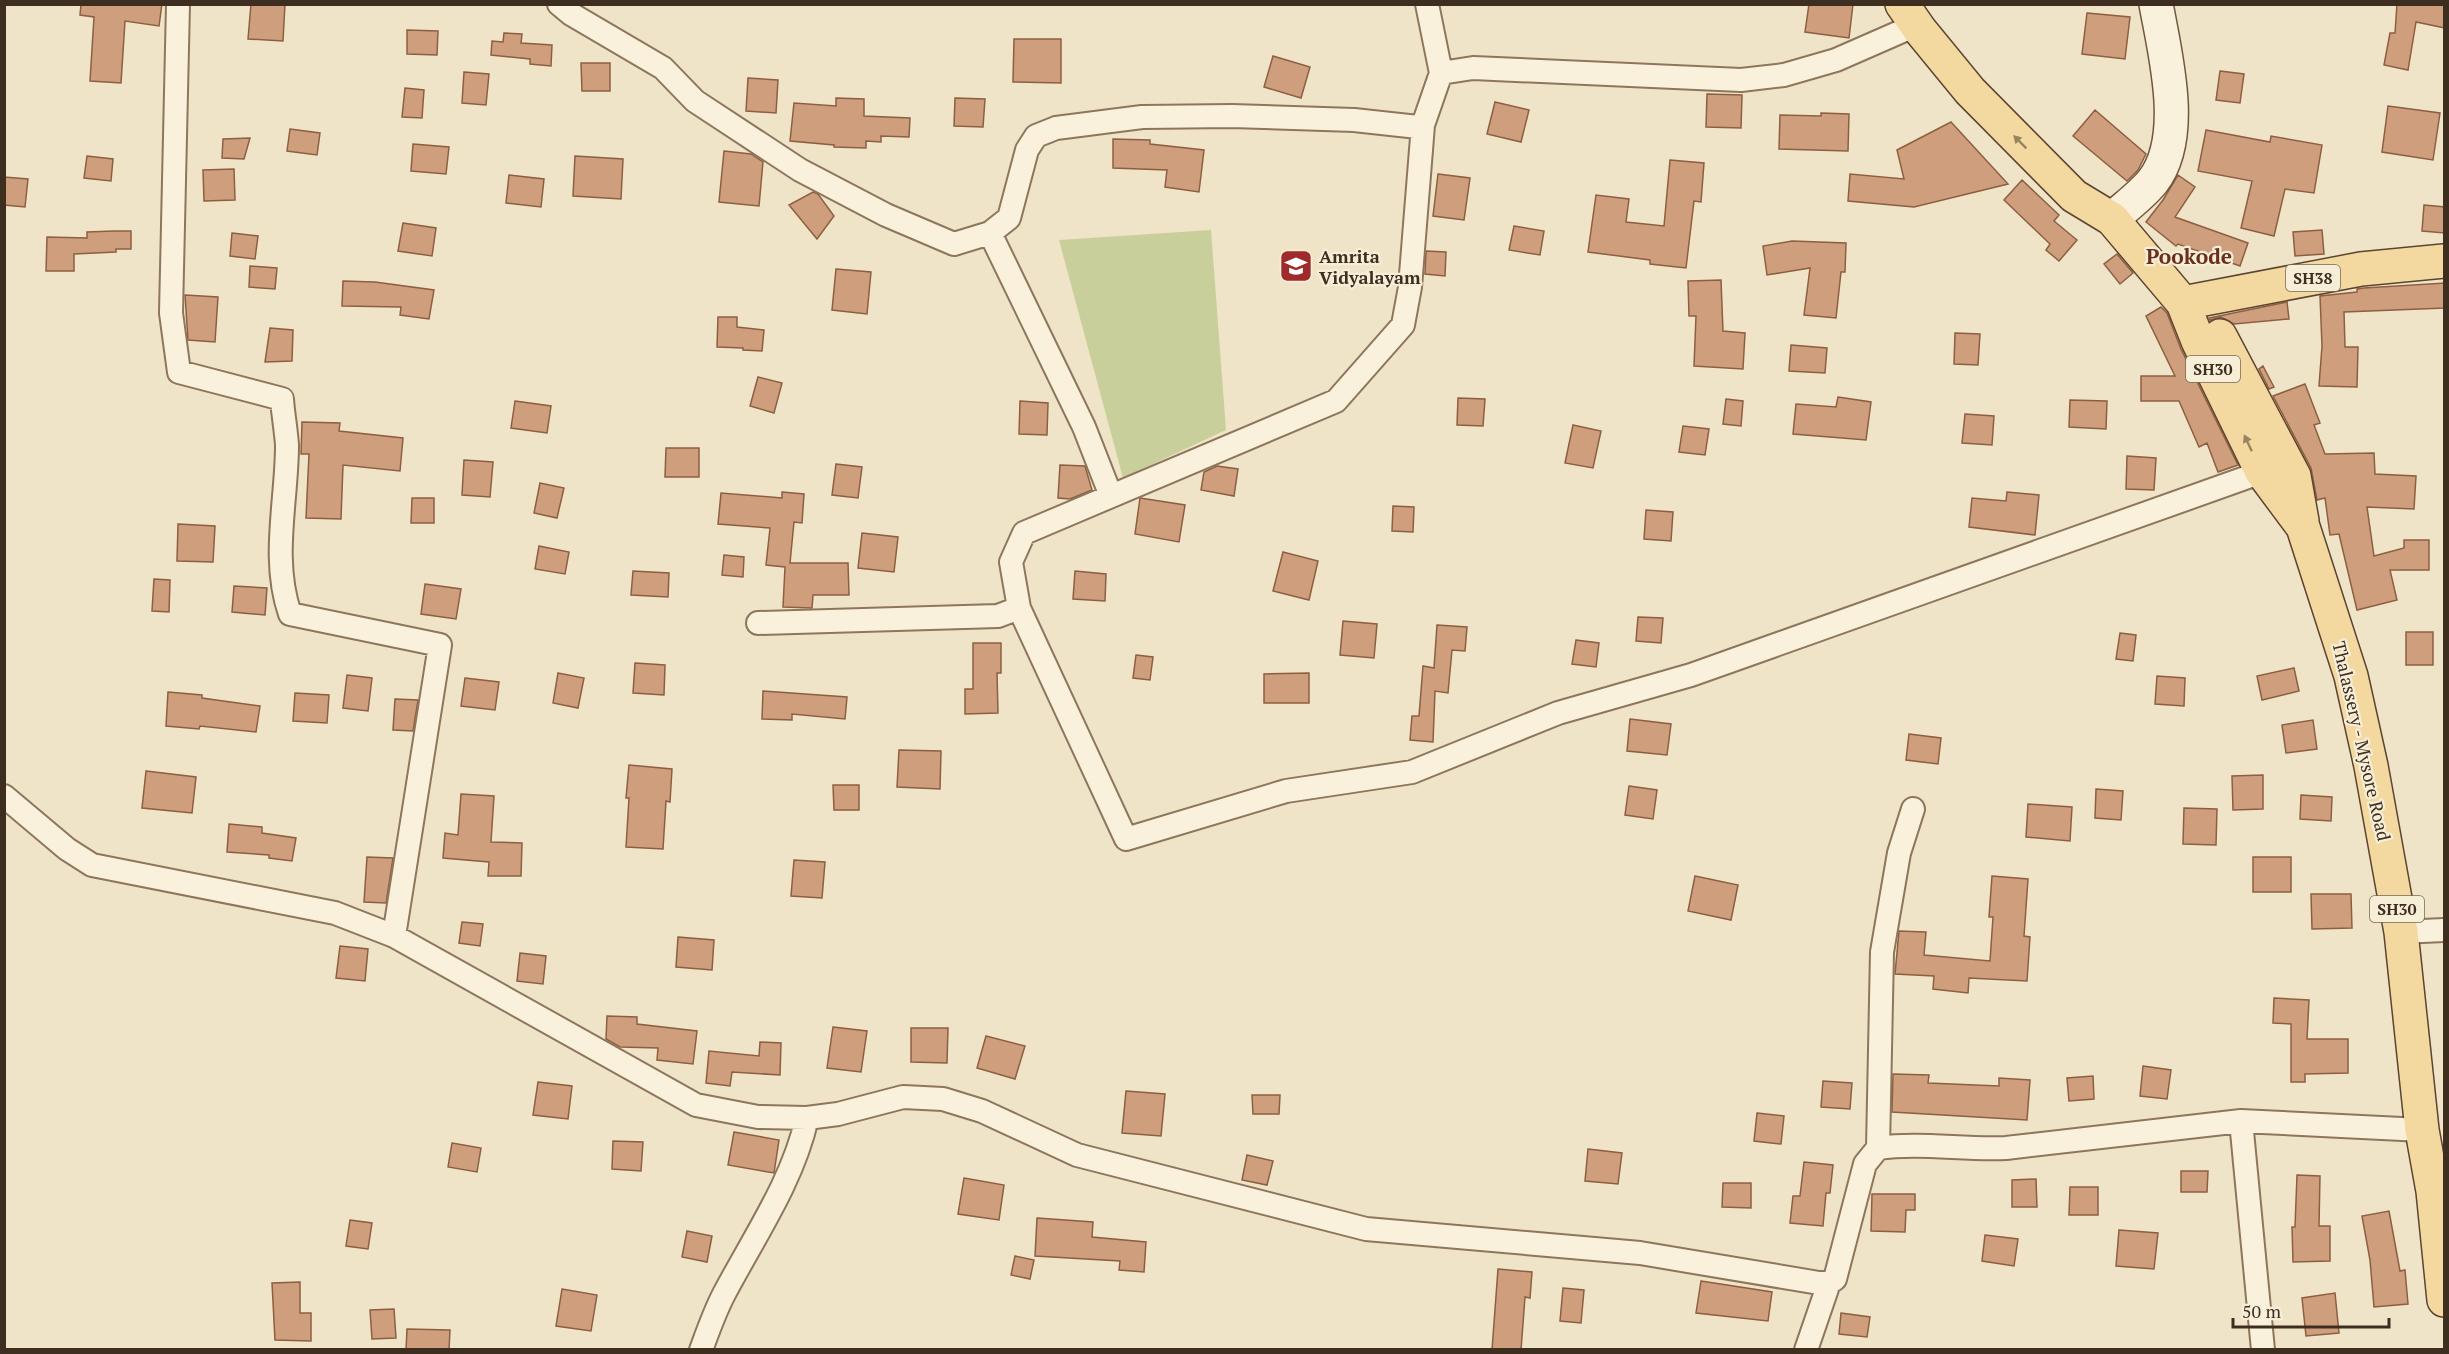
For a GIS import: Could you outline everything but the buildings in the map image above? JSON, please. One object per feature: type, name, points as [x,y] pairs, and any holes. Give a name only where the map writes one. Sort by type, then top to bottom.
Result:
[{"type":"main road","name":"Thalassery - Mysore Road","points":[[1915,12],[1970,91],[2074,196],[2112,219],[2183,303],[2198,341],[2262,472],[2303,527],[2351,676],[2371,766],[2401,932],[2422,1130],[2433,1191],[2445,1300]]},
{"type":"main road","name":"SH38","points":[[2183,303],[2361,269],[2445,261]]},
{"type":"main road","points":[[2183,303],[2213,326],[2265,418],[2294,476],[2303,527]]},
{"type":"street","points":[[178,4],[171,313],[179,372],[282,399],[287,444],[280,539],[284,595],[290,614],[440,645],[394,936]]},
{"type":"street","points":[[559,4],[571,14],[663,68],[695,101],[800,170],[886,214],[954,244],[990,233],[1009,218],[1027,150],[1036,136],[1056,128],[1142,117],[1232,116],[1354,120],[1408,127],[1423,125]]},
{"type":"street","points":[[1426,4],[1442,73],[1423,125],[1410,286],[1403,325],[1336,401],[1024,533],[1011,562],[1019,608],[1126,839],[1286,791],[1412,772],[1558,713],[1691,675],[2262,472]]},
{"type":"street","points":[[2112,219],[2154,181],[2166,153],[2173,115],[2166,56],[2156,4]]},
{"type":"street","points":[[1442,73],[1473,68],[1741,80],[1784,75],[1836,60],[1915,12]]},
{"type":"street","points":[[990,233],[1084,427],[1111,496]]},
{"type":"street","points":[[758,622],[998,616],[1019,608]]},
{"type":"street","points":[[4,796],[67,849],[92,865],[336,913],[394,936],[696,1105],[758,1117],[807,1118],[838,1114],[903,1097],[943,1099],[982,1111],[1077,1155],[1366,1229],[1640,1253],[1819,1283],[1829,1283],[1835,1279],[1865,1164],[1878,1148],[1882,952],[1899,853],[1913,809]]},
{"type":"street","points":[[2401,932],[2445,930]]},
{"type":"street","points":[[700,1350],[722,1297],[782,1189],[804,1133],[807,1118]]},
{"type":"street","points":[[1878,1148],[1896,1145],[1976,1149],[2006,1148],[2241,1121],[2422,1130]]},
{"type":"street","points":[[2241,1121],[2263,1350]]},
{"type":"street","points":[[1806,1350],[1829,1283]]},
{"type":"green space","points":[[1211,230],[1226,430],[1123,478],[1059,240]]},
{"type":"place","name":"Amrita Vidyalayam","points":[[1296,266]]},
{"type":"district","name":"Pookode","points":[[2189,256]]}]
